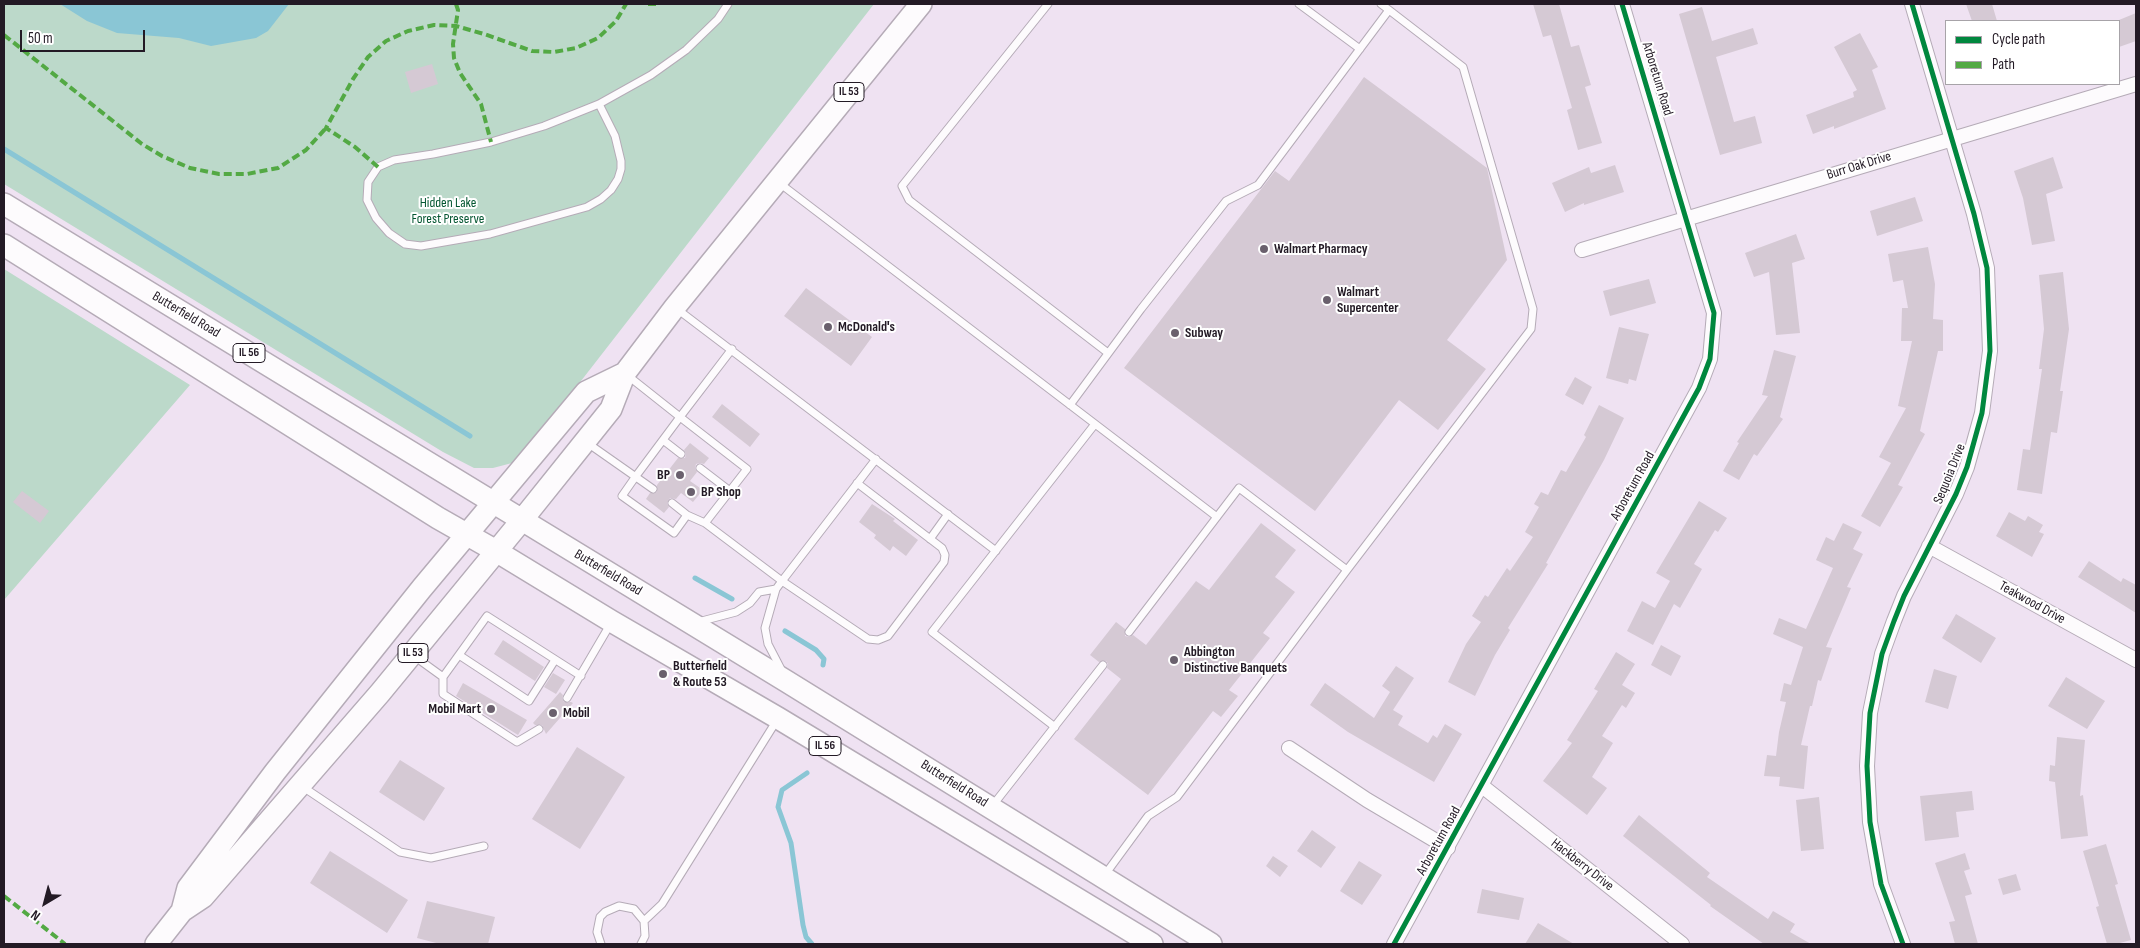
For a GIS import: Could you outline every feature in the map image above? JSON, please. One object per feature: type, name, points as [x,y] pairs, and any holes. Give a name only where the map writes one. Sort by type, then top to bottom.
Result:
[{"type":"main road","name":"IL 53","points":[[156,944],[182,912],[203,897],[412,655],[586,442],[611,409],[624,373],[776,180],[921,4]]},
{"type":"main road","name":"Butterfield Road","points":[[4,204],[495,502],[1211,944]]},
{"type":"main road","name":"IL 56","points":[[4,245],[438,518],[778,718],[1152,944]]},
{"type":"main road","name":"IL 53","points":[[182,912],[188,888],[275,772],[468,534],[586,392],[624,373]]},
{"type":"street","name":"Arboretum Road","points":[[1394,944],[1706,374],[1712,348],[1714,313],[1622,4]]},
{"type":"street","name":"Sequoia Drive","points":[[1903,944],[1881,884],[1870,822],[1868,739],[1875,684],[1882,654],[1904,596],[1956,494],[1975,442],[1988,383],[1990,351],[1987,268],[1974,214],[1912,4]]},
{"type":"street","name":"Burr Oak Drive","points":[[1582,250],[2136,84]]},
{"type":"street","name":"Teakwood Drive","points":[[1929,546],[2136,660]]},
{"type":"street","points":[[1289,748],[1367,800],[1448,848]]},
{"type":"street","name":"Hackberry Drive","points":[[1482,786],[1682,944]]},
{"type":"lane","points":[[599,104],[615,136],[622,161],[618,179],[611,190],[602,199],[587,207],[490,234],[421,246],[405,244],[389,233],[376,218],[367,200],[368,182],[378,167],[394,160],[491,142],[544,126],[599,104],[651,75],[686,50],[718,19],[728,4]]},
{"type":"lane","points":[[1048,4],[902,186],[909,200],[1108,353]]},
{"type":"lane","points":[[1299,4],[1360,50]]},
{"type":"lane","points":[[1103,878],[1148,816],[1177,797],[1347,570],[1526,338],[1534,321],[1533,309],[1464,67],[1381,4]]},
{"type":"lane","points":[[1070,405],[1226,201],[1258,185],[1389,10]]},
{"type":"lane","points":[[776,180],[1217,517]]},
{"type":"lane","points":[[675,307],[996,550]]},
{"type":"lane","points":[[687,515],[674,533],[622,496],[732,349]]},
{"type":"lane","points":[[624,373],[747,469],[705,523]]},
{"type":"lane","points":[[1055,727],[932,632],[1095,424]]},
{"type":"lane","points":[[663,440],[681,454]]},
{"type":"lane","points":[[586,442],[653,489]]},
{"type":"lane","points":[[786,681],[768,644],[765,628],[776,589],[876,459]]},
{"type":"lane","points":[[700,468],[730,491]]},
{"type":"lane","points":[[672,504],[687,515],[705,523],[782,581],[868,639],[878,640],[888,636],[944,562],[945,555],[942,548],[857,483]]},
{"type":"lane","points":[[1129,632],[1239,488],[1347,570]]},
{"type":"lane","points":[[930,539],[948,514]]},
{"type":"lane","points":[[691,623],[736,612],[750,603],[760,592],[776,589]]},
{"type":"lane","points":[[539,729],[517,742],[443,694],[443,677],[487,616],[581,676]]},
{"type":"lane","points":[[566,698],[581,676],[611,621]]},
{"type":"lane","points":[[412,655],[443,677]]},
{"type":"lane","points":[[459,655],[529,701],[556,660]]},
{"type":"lane","points":[[991,808],[1103,665]]},
{"type":"lane","points":[[644,921],[662,904],[778,718]]},
{"type":"lane","points":[[300,784],[400,852],[431,858],[484,846]]},
{"type":"lane","points":[[601,944],[596,932],[597,924],[605,912],[612,908],[627,906],[634,909],[644,921],[645,936],[641,944]]},
{"type":"green space","name":"Hidden Lake Forest Preserve","points":[[4,4],[874,4],[532,444],[512,463],[493,468],[474,468],[443,452],[4,184]]},
{"type":"green space","points":[[4,269],[190,385],[4,600]]},
{"type":"water","points":[[60,4],[289,4],[268,31],[256,38],[211,46],[179,38],[117,33],[87,21]]},
{"type":"building","points":[[1533,4],[1559,4],[1571,47],[1579,45],[1591,85],[1585,87],[1602,143],[1578,150],[1567,110],[1572,108],[1551,35],[1543,37]]},
{"type":"building","points":[[1966,4],[1992,4],[1997,20],[1972,20]]},
{"type":"building","points":[[1702,7],[1712,41],[1753,28],[1758,44],[1716,57],[1734,122],[1755,116],[1762,143],[1720,155],[1679,14]]},
{"type":"building","points":[[2136,13],[2136,41],[2120,47],[2119,20]]},
{"type":"building","points":[[1860,33],[1878,67],[1872,70],[1886,109],[1834,129],[1834,126],[1813,134],[1806,115],[1854,97],[1853,92],[1857,90],[1834,47]]},
{"type":"building","points":[[432,64],[438,84],[411,93],[405,72]]},
{"type":"building","name":"Walmart Supercenter","points":[[1364,77],[1487,168],[1507,260],[1447,340],[1486,369],[1438,430],[1399,400],[1315,511],[1124,368],[1275,171],[1289,181]]},
{"type":"building","points":[[2053,157],[2063,188],[2046,194],[2055,241],[2032,245],[2023,198],[2014,171]]},
{"type":"building","points":[[1615,165],[1624,192],[1584,205],[1584,203],[1565,212],[1552,183],[1589,167],[1591,173]]},
{"type":"building","points":[[1915,197],[1923,221],[1877,236],[1870,211]]},
{"type":"building","points":[[1796,234],[1805,259],[1792,263],[1800,333],[1776,335],[1769,272],[1754,277],[1745,253]]},
{"type":"building","points":[[1928,247],[1935,284],[1933,319],[1943,320],[1943,351],[1938,351],[1920,431],[1925,434],[1898,485],[1903,487],[1880,527],[1861,516],[1891,463],[1879,457],[1906,408],[1898,406],[1912,341],[1901,341],[1902,308],[1908,308],[1903,280],[1893,282],[1888,254]]},
{"type":"building","points":[[2063,272],[2069,329],[2060,391],[2063,391],[2057,433],[2051,432],[2042,494],[2017,490],[2023,449],[2030,450],[2042,369],[2039,369],[2044,329],[2039,275]]},
{"type":"building","points":[[1649,279],[1656,303],[1610,316],[1603,291]]},
{"type":"building","name":"McDonald's","points":[[806,288],[872,337],[851,366],[784,316]]},
{"type":"building","points":[[1619,327],[1649,334],[1636,381],[1629,379],[1628,384],[1606,378]]},
{"type":"building","points":[[1774,350],[1796,356],[1780,417],[1783,419],[1757,456],[1754,454],[1739,480],[1723,471],[1739,443],[1737,442],[1768,396],[1762,395]]},
{"type":"building","points":[[1575,377],[1592,387],[1583,405],[1565,395]]},
{"type":"building","points":[[722,404],[760,434],[750,447],[712,417]]},
{"type":"building","points":[[1599,405],[1624,418],[1604,460],[1546,563],[1548,564],[1508,628],[1510,630],[1495,655],[1475,696],[1448,682],[1466,644],[1481,622],[1472,616],[1485,595],[1488,597],[1507,568],[1510,571],[1533,537],[1525,532],[1539,507],[1534,504],[1541,492],[1548,495],[1561,470],[1566,472],[1586,437],[1584,435]]},
{"type":"building","name":"BP","points":[[690,443],[709,458],[704,464],[696,464],[697,472],[690,481],[703,490],[693,502],[681,493],[676,499],[670,498],[667,503],[669,507],[664,513],[646,499],[650,493],[657,492],[657,485],[678,458],[685,458],[684,450]]},
{"type":"building","points":[[22,491],[49,511],[40,523],[13,502]]},
{"type":"building","points":[[1699,501],[1727,518],[1718,532],[1715,530],[1694,564],[1702,569],[1680,608],[1674,604],[1653,645],[1627,631],[1642,601],[1655,608],[1670,581],[1656,573]]},
{"type":"building","points":[[872,504],[895,519],[893,521],[918,540],[906,556],[893,546],[890,551],[874,538],[876,535],[859,522]]},
{"type":"building","points":[[2009,512],[2025,521],[2028,516],[2043,525],[2039,532],[2044,534],[2032,557],[1996,536]]},
{"type":"building","name":"Abbington Distinctive Banquets","points":[[1261,523],[1296,550],[1275,577],[1295,592],[1263,633],[1270,638],[1229,690],[1238,696],[1221,717],[1213,711],[1148,795],[1074,739],[1121,679],[1107,668],[1108,664],[1106,661],[1099,662],[1090,655],[1116,622],[1125,629],[1125,636],[1133,635],[1146,645],[1196,581],[1209,590]]},
{"type":"building","points":[[1843,523],[1862,532],[1853,549],[1863,554],[1847,587],[1851,588],[1826,647],[1832,648],[1821,681],[1818,680],[1812,706],[1810,706],[1801,745],[1808,746],[1804,789],[1779,786],[1780,777],[1764,776],[1767,755],[1776,756],[1786,702],[1780,701],[1784,683],[1791,685],[1803,647],[1773,634],[1779,618],[1806,629],[1833,568],[1816,560],[1826,537],[1834,541]]},
{"type":"building","points":[[2089,561],[2121,582],[2123,578],[2136,585],[2136,613],[2078,577]]},
{"type":"building","points":[[1956,614],[1996,638],[1981,663],[1942,638]]},
{"type":"building","name":"Mobil","points":[[503,640],[544,667],[535,681],[494,654]]},
{"type":"building","points":[[1661,645],[1681,656],[1671,676],[1651,665]]},
{"type":"building","points":[[1616,652],[1635,664],[1622,685],[1635,693],[1626,708],[1622,705],[1602,736],[1613,743],[1592,777],[1607,788],[1587,815],[1543,781],[1572,743],[1567,740],[1598,691],[1594,689]]},
{"type":"building","points":[[1396,666],[1414,678],[1393,710],[1403,716],[1398,725],[1428,743],[1433,735],[1437,738],[1445,724],[1462,734],[1434,782],[1348,732],[1310,705],[1325,683],[1374,718],[1390,692],[1382,686]]},
{"type":"building","points":[[1934,669],[1957,676],[1948,709],[1925,702]]},
{"type":"building","points":[[553,673],[565,680],[556,694],[544,687]]},
{"type":"building","points":[[2066,677],[2105,701],[2087,729],[2048,706]]},
{"type":"building","name":"Mobil Mart","points":[[463,683],[527,720],[518,735],[456,696]]},
{"type":"building","name":"Mobil","points":[[560,692],[563,695],[564,702],[573,703],[546,734],[542,725],[535,725],[533,723]]},
{"type":"building","points":[[2057,737],[2085,740],[2080,796],[2083,795],[2088,836],[2061,839],[2055,782],[2049,781],[2050,765],[2055,766]]},
{"type":"building","points":[[577,747],[625,777],[580,849],[532,819]]},
{"type":"building","points":[[400,760],[445,788],[424,821],[379,792]]},
{"type":"building","points":[[1972,791],[1974,810],[1956,812],[1959,837],[1925,841],[1920,796]]},
{"type":"building","points":[[1819,797],[1824,849],[1801,851],[1796,800]]},
{"type":"building","points":[[1639,815],[1710,873],[1707,877],[1768,919],[1773,911],[1795,924],[1790,932],[1811,944],[1764,944],[1710,906],[1623,836]]},
{"type":"building","points":[[1312,830],[1336,847],[1321,868],[1297,851]]},
{"type":"building","points":[[2106,844],[2118,884],[2115,885],[2131,940],[2116,944],[2107,944],[2096,907],[2099,906],[2083,851]]},
{"type":"building","points":[[330,851],[408,900],[387,933],[310,883]]},
{"type":"building","points":[[1965,853],[1970,869],[1964,871],[1972,894],[1965,896],[1978,944],[1955,944],[1949,922],[1955,921],[1935,863]]},
{"type":"building","points":[[1273,856],[1288,866],[1280,877],[1266,866]]},
{"type":"building","points":[[1359,861],[1382,875],[1362,905],[1340,891]]},
{"type":"building","points":[[2016,874],[2021,890],[2003,895],[1998,879]]},
{"type":"building","points":[[1482,889],[1524,898],[1519,920],[1477,913]]},
{"type":"building","points":[[427,901],[495,917],[488,944],[440,944],[417,938]]},
{"type":"building","points":[[1538,923],[1574,944],[1525,944]]},
{"type":"waterway","points":[[4,149],[470,436]]},
{"type":"waterway","points":[[695,578],[732,599]]},
{"type":"waterway","points":[[785,631],[816,650],[824,659],[823,665]]},
{"type":"waterway","points":[[807,773],[782,790],[778,807],[791,843],[803,925],[806,937],[812,944]]},
{"type":"marked path","points":[[456,4],[458,10],[453,44],[454,58],[460,73],[481,104],[491,142]]},
{"type":"marked path","points":[[378,167],[355,147],[326,128],[353,79],[368,57],[386,41],[408,31],[434,25],[456,26],[532,51],[554,52],[576,48],[598,38],[616,21],[626,4]]},
{"type":"marked path","points":[[648,4],[660,4]]},
{"type":"marked path","points":[[4,35],[142,144],[162,156],[190,168],[219,174],[247,174],[278,168],[306,150],[326,128]]},
{"type":"marked path","points":[[4,896],[65,944]]},
{"type":"cycle path","points":[[1394,944],[1699,388],[1710,359],[1714,313],[1622,4]]},
{"type":"cycle path","points":[[1903,944],[1881,884],[1870,822],[1867,766],[1870,713],[1882,654],[1894,621],[1904,596],[1956,494],[1967,467],[1982,413],[1990,351],[1987,268],[1974,214],[1912,4]]},
{"type":"place","name":"Walmart Pharmacy","points":[[1264,249]]},
{"type":"place","name":"Walmart Supercenter","points":[[1327,300]]},
{"type":"place","name":"McDonald's","points":[[828,327]]},
{"type":"place","name":"Subway","points":[[1175,333]]},
{"type":"place","name":"BP","points":[[680,475]]},
{"type":"place","name":"BP Shop","points":[[691,492]]},
{"type":"place","name":"Abbington Distinctive Banquets","points":[[1174,660]]},
{"type":"place","name":"Butterfield & Route 53","points":[[663,674]]},
{"type":"place","name":"Mobil Mart","points":[[491,709]]},
{"type":"place","name":"Mobil","points":[[553,713]]}]
